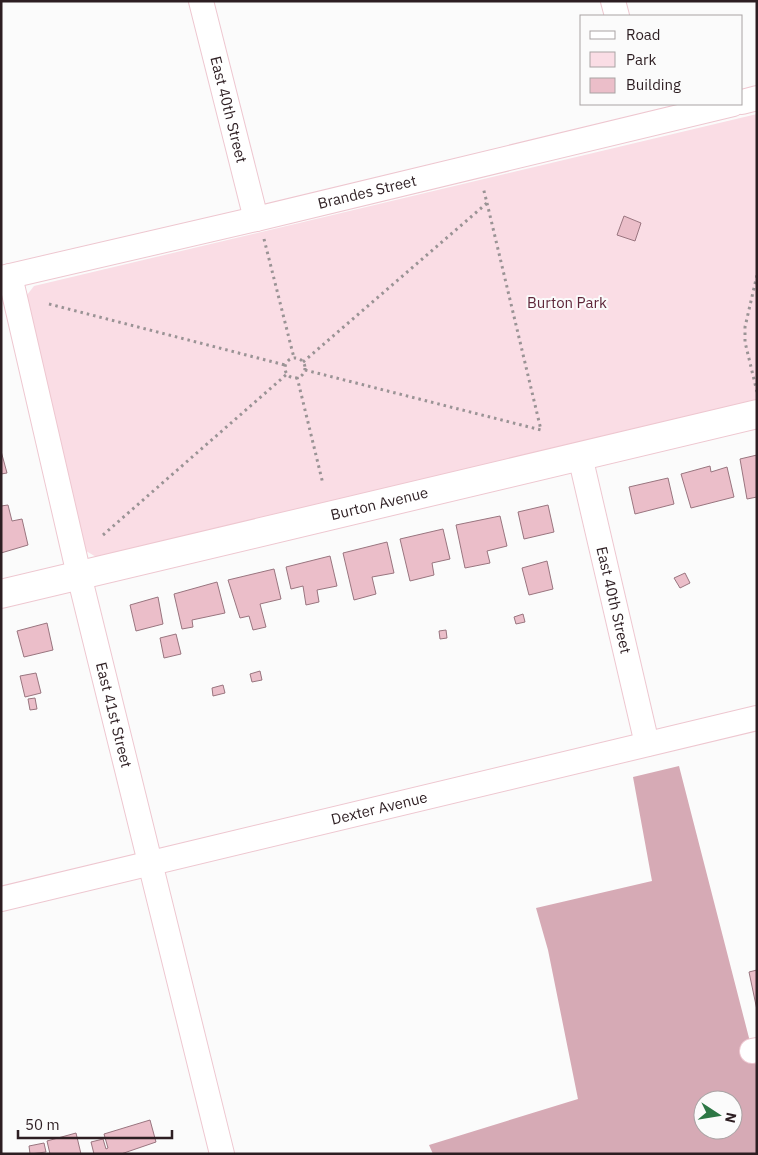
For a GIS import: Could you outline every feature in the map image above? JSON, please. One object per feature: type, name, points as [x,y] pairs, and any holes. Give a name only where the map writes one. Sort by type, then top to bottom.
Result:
[{"type":"street","name":"East 40th Street","points":[[201,1],[256,219]]},
{"type":"street","points":[[614,1],[617,15]]},
{"type":"street","points":[[743,102],[757,98]]},
{"type":"street","name":"Brandes Street","points":[[5,277],[256,219],[642,114],[724,105]]},
{"type":"street","name":"East 41st Street","points":[[5,277],[222,1154]]},
{"type":"street","name":"Burton Avenue","points":[[1,594],[757,414]]},
{"type":"street","name":"East 40th Street","points":[[580,456],[647,744]]},
{"type":"street","name":"Dexter Avenue","points":[[1,899],[757,718]]},
{"type":"path","points":[[305,370],[541,431],[482,180]]},
{"type":"path","points":[[303,362],[487,203]]},
{"type":"path","points":[[267,252],[294,358]]},
{"type":"path","points":[[757,275],[745,327],[745,342],[757,392]]},
{"type":"path","points":[[49,304],[285,365]]},
{"type":"path","points":[[285,365],[289,359],[294,358],[303,362]]},
{"type":"path","points":[[288,374],[297,377],[304,374],[303,362]]},
{"type":"path","points":[[285,365],[288,374]]},
{"type":"path","points":[[103,535],[288,374]]},
{"type":"path","points":[[297,377],[323,484]]},
{"type":"green space","name":"Burton Park","points":[[757,114],[757,401],[98,558],[86,551],[26,301],[27,295],[34,286]]},
{"type":"shaded area","points":[[679,766],[757,1069],[757,1154],[433,1154],[429,1145],[578,1099],[548,950],[536,908],[652,881],[633,777]]},
{"type":"building","points":[[624,216],[641,223],[635,241],[617,235]]},
{"type":"building","points":[[1,451],[7,473],[1,474]]},
{"type":"building","points":[[757,455],[757,497],[747,499],[740,459]]},
{"type":"building","points":[[710,466],[711,472],[727,467],[734,497],[691,508],[681,474]]},
{"type":"building","points":[[668,478],[674,504],[635,514],[629,487]]},
{"type":"building","points":[[8,505],[12,521],[22,519],[28,545],[1,553],[1,506]]},
{"type":"building","points":[[548,505],[554,532],[524,539],[518,512]]},
{"type":"building","points":[[500,516],[507,546],[487,551],[490,563],[465,568],[456,525]]},
{"type":"building","points":[[443,529],[450,559],[432,563],[434,575],[410,581],[400,539]]},
{"type":"building","points":[[387,542],[394,573],[372,577],[376,594],[354,600],[343,553]]},
{"type":"building","points":[[330,556],[337,586],[317,590],[319,602],[306,605],[303,586],[291,589],[286,567]]},
{"type":"building","points":[[547,561],[553,589],[529,595],[522,568]]},
{"type":"building","points":[[274,569],[281,599],[260,604],[266,627],[253,630],[249,616],[240,618],[228,580]]},
{"type":"building","points":[[685,573],[690,583],[680,588],[674,578]]},
{"type":"building","points":[[217,582],[225,613],[192,620],[193,627],[182,629],[174,594]]},
{"type":"building","points":[[158,597],[163,624],[136,631],[130,605]]},
{"type":"building","points":[[523,614],[525,622],[516,624],[514,617]]},
{"type":"building","points":[[47,623],[53,650],[24,657],[17,631]]},
{"type":"building","points":[[446,630],[447,638],[440,639],[439,631]]},
{"type":"building","points":[[176,634],[181,654],[164,658],[160,638]]},
{"type":"building","points":[[260,671],[262,680],[252,682],[250,674]]},
{"type":"building","points":[[36,673],[41,693],[25,697],[20,676]]},
{"type":"building","points":[[223,685],[225,693],[213,696],[212,688]]},
{"type":"building","points":[[35,698],[37,709],[30,710],[28,699]]},
{"type":"building","points":[[757,970],[757,1010],[749,972]]},
{"type":"building","points":[[150,1120],[156,1142],[121,1154],[94,1154],[91,1142],[103,1139],[106,1149],[108,1148],[104,1134]]},
{"type":"building","points":[[76,1133],[81,1154],[50,1154],[47,1141]]},
{"type":"building","points":[[44,1143],[46,1152],[30,1154],[29,1146]]}]
